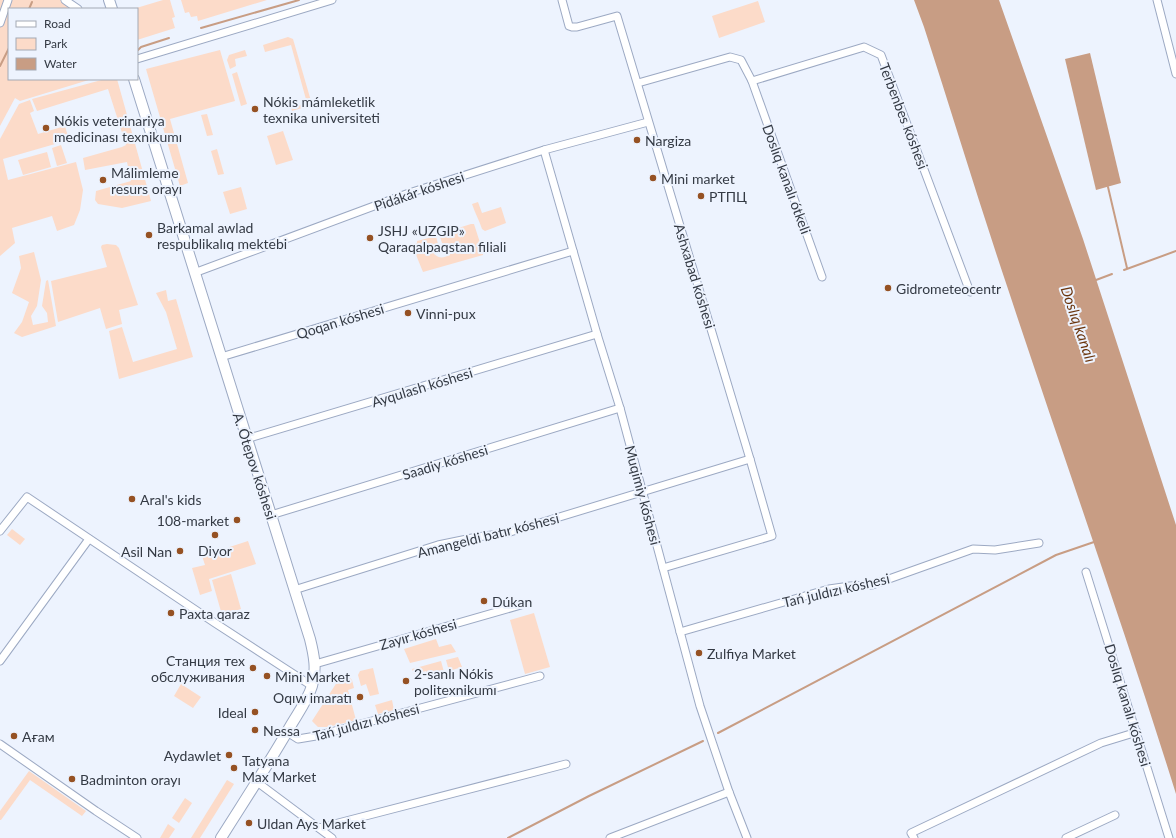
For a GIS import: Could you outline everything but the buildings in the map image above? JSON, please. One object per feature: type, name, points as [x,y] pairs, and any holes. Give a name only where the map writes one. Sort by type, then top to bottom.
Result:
[{"type":"main road","name":"A. Ótepov kóshesi","points":[[134,80],[313,649],[316,664],[312,686],[287,732],[221,838]]},
{"type":"street","points":[[0,23],[8,0]]},
{"type":"street","points":[[65,0],[77,8]]},
{"type":"street","points":[[138,59],[332,0]]},
{"type":"street","name":"Ashxabad kóshesi","points":[[562,0],[569,26],[572,27],[617,16],[772,536],[663,568]]},
{"type":"street","points":[[1157,0],[1176,74]]},
{"type":"street","name":"Terbenbes kóshesi","points":[[752,82],[864,47],[881,55],[970,292]]},
{"type":"street","points":[[638,83],[730,57],[740,60],[752,82]]},
{"type":"street","name":"Doslıq kanalı ótkeli","points":[[752,82],[822,277]]},
{"type":"street","name":"Pidákár kóshesi","points":[[194,273],[409,193],[544,150],[648,122]]},
{"type":"street","name":"Muqimiy kóshesi","points":[[544,150],[620,408],[704,720],[747,838]]},
{"type":"street","name":"Qoqan kóshesi","points":[[221,357],[573,251]]},
{"type":"street","name":"Ayqulash kóshesi","points":[[246,439],[597,334]]},
{"type":"street","name":"Saadiy kóshesi","points":[[271,515],[620,408]]},
{"type":"street","name":"Amangeldi batır kóshesi","points":[[294,590],[438,545],[477,537],[507,534],[750,459]]},
{"type":"street","points":[[0,531],[26,497],[312,686]]},
{"type":"street","points":[[0,661],[89,539]]},
{"type":"street","name":"Tań juldızı kóshesi","points":[[680,632],[829,589],[872,585],[973,549],[995,550],[1039,543]]},
{"type":"street","name":"Doslıq kanalı kóshesi","points":[[1086,572],[1169,838]]},
{"type":"street","name":"Zayır kóshesi","points":[[316,664],[521,604]]},
{"type":"street","name":"Tań juldızı kóshesi","points":[[287,732],[298,739],[316,736],[540,676]]},
{"type":"street","points":[[912,835],[1101,743],[1137,732]]},
{"type":"street","points":[[0,744],[137,838]]},
{"type":"street","points":[[319,828],[566,764]]},
{"type":"street","points":[[257,782],[332,838]]},
{"type":"street","points":[[610,838],[729,792]]},
{"type":"street","points":[[1066,838],[1115,815]]},
{"type":"green space","points":[[0,0],[73,0],[69,8],[8,8],[8,80],[89,80],[20,101],[15,98],[0,126]]},
{"type":"green space","points":[[163,0],[170,0],[175,17],[172,18],[175,28],[138,40],[138,8],[136,8]]},
{"type":"green space","points":[[181,0],[267,0],[198,21],[197,16],[191,17],[189,12],[185,13]]},
{"type":"green space","points":[[758,1],[765,22],[719,38],[712,16]]},
{"type":"green space","points":[[288,37],[293,39],[311,101],[309,106],[292,111],[291,108],[307,103],[291,45],[265,52],[263,45]]},
{"type":"green space","points":[[220,50],[235,101],[170,119],[188,183],[180,186],[146,69]]},
{"type":"green space","points":[[245,50],[247,56],[235,59],[236,66],[230,69],[227,60],[229,55]]},
{"type":"green space","points":[[237,72],[247,104],[241,106],[232,74]]},
{"type":"green space","points":[[101,80],[117,80],[151,201],[122,208],[98,204],[95,200],[96,191],[131,181],[127,162],[85,170],[83,158],[126,145],[108,89],[37,111],[32,99]]},
{"type":"green space","points":[[30,100],[34,111],[30,113],[38,134],[65,126],[69,140],[3,159],[8,180],[76,162],[83,190],[80,210],[74,225],[57,231],[52,216],[12,228],[15,243],[0,256],[0,139],[19,104]]},
{"type":"green space","points":[[207,114],[213,135],[207,136],[201,115]]},
{"type":"green space","points":[[283,131],[293,160],[276,165],[267,136]]},
{"type":"green space","points":[[61,145],[67,163],[57,166],[52,148]]},
{"type":"green space","points":[[217,149],[224,174],[218,175],[211,151]]},
{"type":"green space","points":[[47,152],[51,167],[23,175],[18,160]]},
{"type":"green space","points":[[241,187],[247,209],[230,214],[223,192]]},
{"type":"green space","points":[[478,202],[482,213],[501,207],[506,223],[485,231],[482,229],[472,204]]},
{"type":"green space","points":[[474,224],[483,255],[423,272],[412,245],[417,243],[417,241],[436,236],[438,244],[433,250],[434,254],[442,258],[445,257],[450,255],[450,250],[448,246],[442,243],[439,234]]},
{"type":"green space","points":[[102,245],[116,245],[119,248],[138,305],[119,310],[122,324],[106,329],[100,308],[58,322],[51,281],[107,267],[101,247]]},
{"type":"green space","points":[[34,252],[41,280],[37,306],[31,316],[33,325],[48,322],[47,313],[42,306],[46,281],[48,280],[56,326],[22,337],[14,333],[22,322],[29,302],[12,293],[21,268],[19,256]]},
{"type":"green space","points":[[166,290],[168,301],[176,299],[193,357],[119,379],[109,331],[122,327],[133,362],[177,349],[166,312],[156,293]]},
{"type":"green space","points":[[12,529],[25,539],[20,545],[7,535]]},
{"type":"green space","points":[[248,541],[256,564],[209,579],[212,591],[200,595],[192,568],[205,565],[202,556]]},
{"type":"green space","points":[[231,574],[241,609],[222,615],[212,580]]},
{"type":"green space","points":[[534,613],[550,667],[525,674],[510,620]]},
{"type":"green space","points":[[436,639],[439,647],[451,644],[456,652],[410,663],[404,649]]},
{"type":"green space","points":[[458,657],[462,667],[449,671],[446,660]]},
{"type":"green space","points":[[441,661],[444,672],[428,677],[426,671],[414,674],[412,669]]},
{"type":"green space","points":[[373,668],[379,694],[370,696],[366,684],[361,686],[358,675],[360,671]]},
{"type":"green space","points":[[341,676],[348,676],[352,680],[354,688],[348,690],[356,720],[328,727],[318,727],[312,721]]},
{"type":"green space","points":[[181,684],[201,697],[193,708],[174,696]]},
{"type":"green space","points":[[392,700],[394,710],[378,714],[375,705]]},
{"type":"green space","points":[[29,771],[86,811],[82,816],[30,780],[0,820],[0,811]]},
{"type":"green space","points":[[227,780],[234,784],[200,838],[191,838]]},
{"type":"green space","points":[[185,798],[192,803],[179,823],[172,818]]},
{"type":"green space","points":[[168,824],[175,829],[169,838],[160,838]]},
{"type":"water","name":"Doslıq kanalı","points":[[914,0],[999,0],[1083,239],[1176,525],[1176,794],[1135,667],[996,254],[924,27]]},
{"type":"water","points":[[1090,53],[1121,183],[1096,190],[1065,59]]},
{"type":"waterway","points":[[201,28],[299,0]]},
{"type":"waterway","points":[[29,8],[32,2]]},
{"type":"waterway","points":[[138,50],[141,47],[169,38]]},
{"type":"waterway","points":[[0,66],[8,50]]},
{"type":"waterway","points":[[1108,187],[1127,268]]},
{"type":"waterway","points":[[1124,270],[1176,251]]},
{"type":"waterway","points":[[1096,280],[1112,274]]},
{"type":"waterway","points":[[718,733],[1056,555],[1094,542]]},
{"type":"waterway","points":[[508,838],[589,796],[703,741]]},
{"type":"place","name":"Nókis mámleketlik texnika universiteti","points":[[255,109]]},
{"type":"place","name":"Nókis veterinariya medicinası texnikumı","points":[[46,128]]},
{"type":"place","name":"Nargiza","points":[[637,140]]},
{"type":"place","name":"Mini market","points":[[653,178]]},
{"type":"place","name":"Málimleme resurs orayı","points":[[103,180]]},
{"type":"place","name":"РТПЦ","points":[[701,196]]},
{"type":"place","name":"Barkamal awlad respublikalıq mektebi","points":[[149,235]]},
{"type":"place","name":"JSHJ «UZGIP» Qaraqalpaqstan filiali","points":[[370,238]]},
{"type":"place","name":"Gidrometeocentr","points":[[888,288]]},
{"type":"place","name":"Vinni-pux","points":[[408,313]]},
{"type":"place","name":"Aral's kids","points":[[132,499]]},
{"type":"place","name":"108-market","points":[[237,520]]},
{"type":"place","name":"Diyor","points":[[215,535]]},
{"type":"place","name":"Asil Nan","points":[[180,551]]},
{"type":"place","name":"Dúkan","points":[[484,601]]},
{"type":"place","name":"Paxta qaraz","points":[[171,613]]},
{"type":"place","name":"Zulfiya Market","points":[[699,653]]},
{"type":"place","name":"Станция тех обслуживания","points":[[253,668]]},
{"type":"place","name":"Mini Market","points":[[267,676]]},
{"type":"place","name":"2-sanlı Nókis politexnikumı","points":[[406,681]]},
{"type":"place","name":"Oqıw imaratı","points":[[360,697]]},
{"type":"place","name":"Ideal","points":[[255,712]]},
{"type":"place","name":"Nessa","points":[[255,730]]},
{"type":"place","name":"Ағам","points":[[14,736]]},
{"type":"place","name":"Aydawlet","points":[[229,755]]},
{"type":"place","name":"Tatyana Max Market","points":[[234,768]]},
{"type":"place","name":"Badminton orayı","points":[[72,779]]},
{"type":"place","name":"Uldan Ays Market","points":[[249,823]]}]
